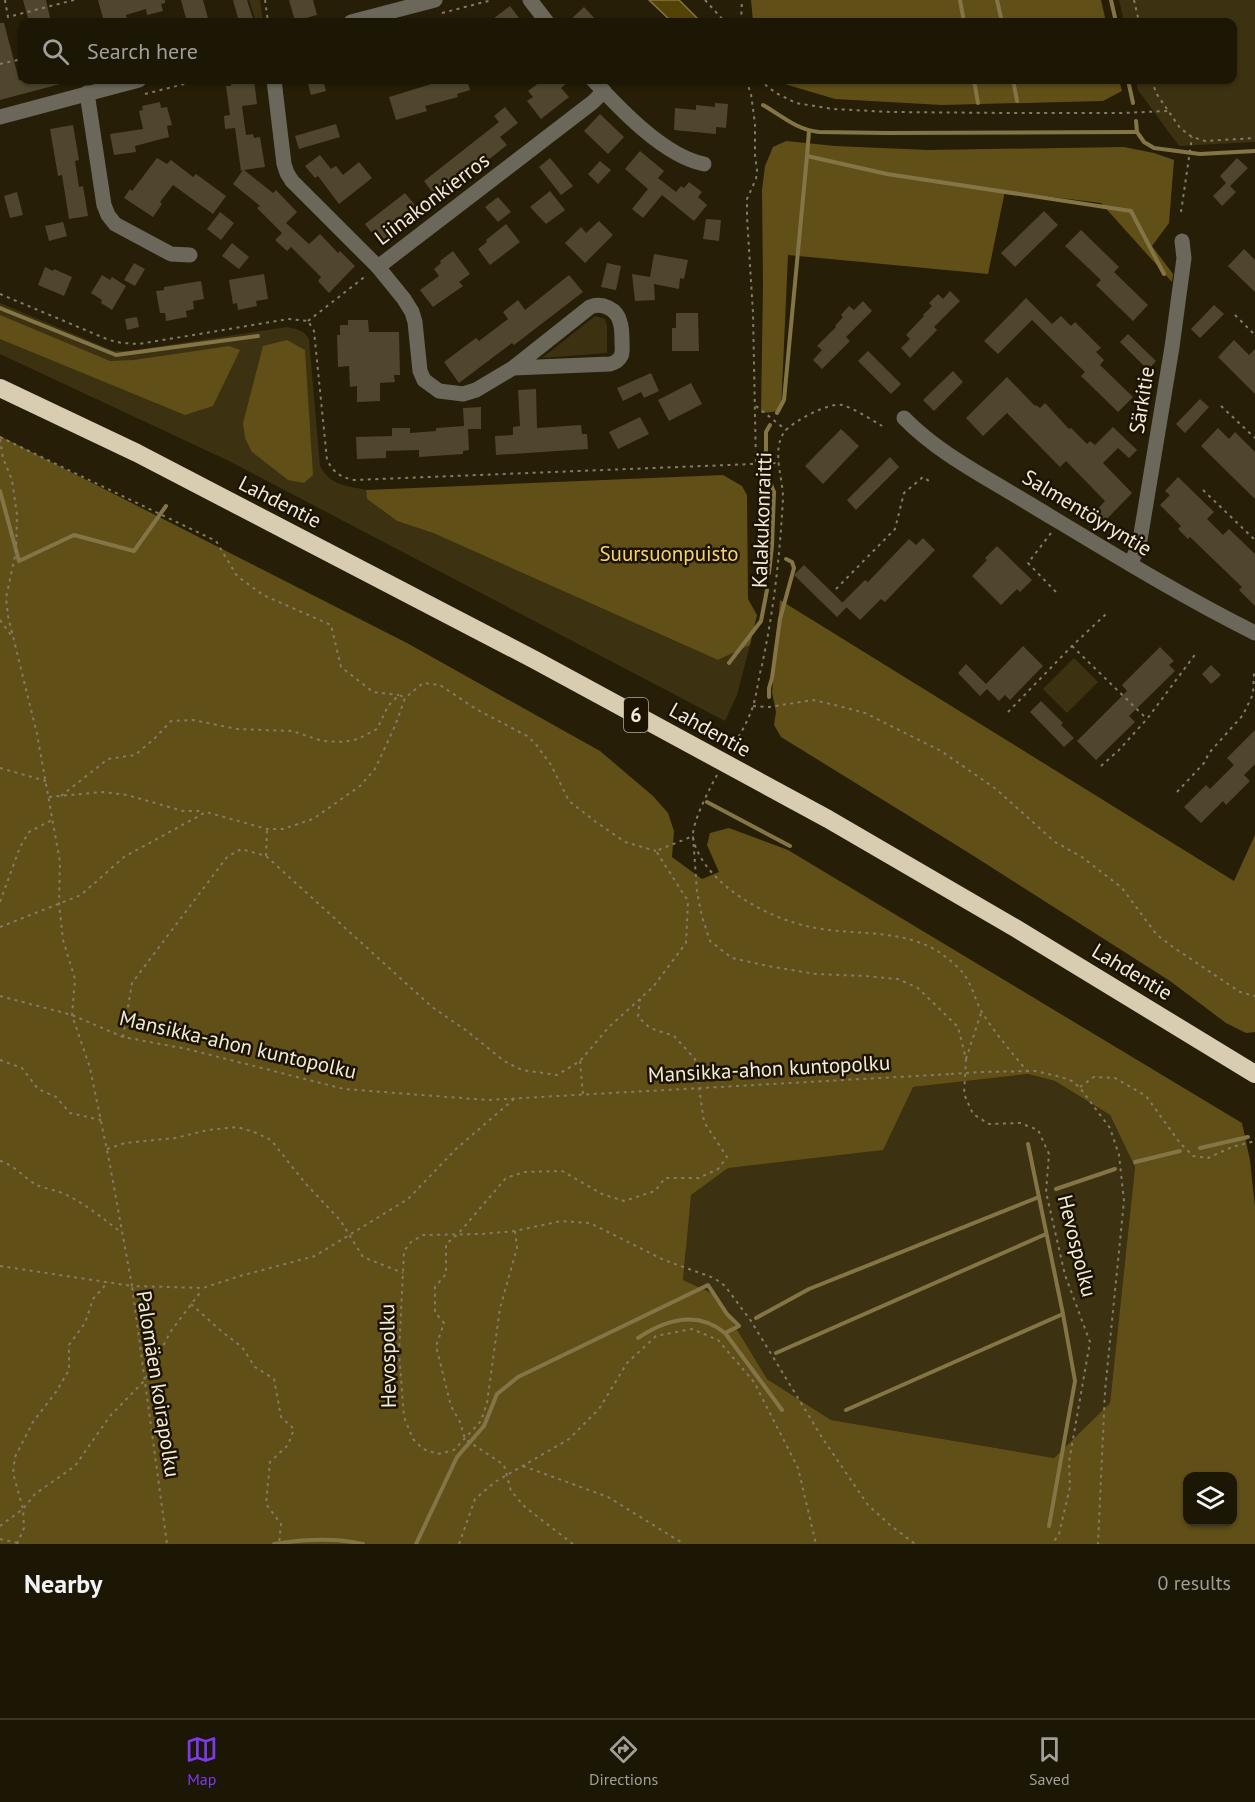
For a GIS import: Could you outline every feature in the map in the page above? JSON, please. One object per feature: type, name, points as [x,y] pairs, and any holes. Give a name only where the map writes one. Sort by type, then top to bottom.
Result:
[{"type":"highway","name":"Lahdentie","points":[[0,388],[137,453],[525,655],[828,819],[1026,934],[1255,1074]]},
{"type":"street","points":[[530,0],[544,18]]},
{"type":"street","points":[[374,18],[436,7]]},
{"type":"street","name":"Liinakonkierros","points":[[274,84],[287,173],[292,181],[378,267],[592,102],[598,85]]},
{"type":"street","points":[[598,85],[662,144],[687,159],[704,164]]},
{"type":"street","points":[[0,117],[87,93],[142,87]]},
{"type":"street","points":[[87,93],[104,205],[108,215],[115,224],[171,255],[190,255]]},
{"type":"street","name":"Särkitie","points":[[1130,564],[1139,546],[1172,347],[1184,258],[1182,241]]},
{"type":"street","points":[[378,267],[412,312],[420,371],[424,380],[439,392],[463,394],[476,390],[513,368],[595,304],[610,308],[620,321],[623,347],[617,361],[610,364],[513,368]]},
{"type":"street","name":"Salmentöyryntie","points":[[904,418],[919,433],[950,455],[1130,564],[1216,614],[1255,633]]},
{"type":"path","points":[[4,0],[8,17],[74,0]]},
{"type":"path","points":[[265,0],[267,18]]},
{"type":"path","points":[[436,7],[492,0]]},
{"type":"path","points":[[705,0],[721,18]]},
{"type":"path","points":[[741,18],[742,0]]},
{"type":"path","points":[[1134,0],[1138,18]]},
{"type":"path","points":[[0,64],[18,60]]},
{"type":"path","points":[[142,87],[167,84]]},
{"type":"path","points":[[747,84],[755,124],[757,170],[756,179],[747,200],[753,313],[756,465]]},
{"type":"path","points":[[765,84],[796,103],[833,109],[995,113],[1168,111]]},
{"type":"path","points":[[1153,84],[1156,93],[1180,128],[1192,137],[1205,141],[1255,138]]},
{"type":"path","points":[[1181,212],[1192,137]]},
{"type":"path","points":[[0,294],[109,340],[139,344],[289,319],[308,321],[378,267]]},
{"type":"path","points":[[1235,315],[1255,335]]},
{"type":"path","points":[[308,321],[314,331],[327,460],[333,471],[344,478],[354,480],[778,463]]},
{"type":"path","points":[[755,405],[786,430]]},
{"type":"path","name":"Kalakukonraitti","points":[[731,750],[753,706],[772,618],[781,539],[783,489],[778,463],[781,439],[786,430],[809,414],[837,405],[844,406],[882,426]]},
{"type":"path","points":[[1221,406],[1255,438]]},
{"type":"path","points":[[0,438],[3,458],[12,480],[17,514],[16,551],[6,598],[8,616],[37,734],[60,862],[59,903],[63,940],[75,979],[72,1015],[90,1068],[132,1286],[203,1288],[315,1256],[408,1199],[456,1149],[515,1098]]},
{"type":"path","points":[[0,438],[216,541],[237,576],[263,595],[331,625],[341,667],[373,692],[399,695],[405,698]]},
{"type":"path","points":[[836,589],[896,529],[904,494],[923,477],[932,483]]},
{"type":"path","points":[[1203,490],[1255,540]]},
{"type":"path","points":[[1054,528],[1028,563],[1056,592]]},
{"type":"path","points":[[1008,712],[1106,614]]},
{"type":"path","points":[[0,620],[13,637]]},
{"type":"path","points":[[1072,646],[1147,719]]},
{"type":"path","points":[[1101,766],[1147,719],[1197,651]]},
{"type":"path","points":[[1177,792],[1204,764],[1209,753],[1243,715],[1253,694],[1254,673]]},
{"type":"path","points":[[48,797],[103,792],[127,795],[183,811],[206,812],[267,829],[284,829],[313,819],[360,786],[375,769],[405,698],[423,683],[440,685],[476,709],[527,736],[551,765],[569,801],[626,842],[656,851],[693,836]]},
{"type":"path","points":[[62,796],[108,759],[135,755],[171,722],[193,720],[237,729],[292,731],[322,741],[343,742],[358,739],[377,729],[388,706],[399,695]]},
{"type":"path","points":[[753,706],[770,707],[813,700],[835,705],[865,713],[941,751],[996,789],[1055,842],[1082,857],[1122,888],[1157,934],[1173,947],[1240,992],[1255,996]]},
{"type":"path","points":[[0,768],[46,781]]},
{"type":"path","points":[[718,774],[702,805],[693,836],[702,859],[714,876],[739,897],[780,918],[810,927],[906,938],[938,952],[964,973],[982,1012],[1027,1071]]},
{"type":"path","points":[[0,927],[81,895],[124,856],[206,812]]},
{"type":"path","points":[[0,902],[20,847],[29,832],[52,820]]},
{"type":"path","points":[[266,856],[267,829]]},
{"type":"path","name":"Hevospolku","points":[[693,836],[697,892],[710,941],[732,958],[816,974],[897,979],[918,988],[958,1027],[966,1059],[964,1094],[973,1114],[989,1124],[1020,1123],[1038,1130],[1049,1154],[1047,1192],[1065,1275],[1089,1342],[1069,1462],[1070,1487],[1059,1534],[1052,1544]]},
{"type":"path","points":[[123,1037],[132,983],[227,857],[241,849],[266,856],[432,1007],[467,1031],[504,1061],[522,1070],[557,1075],[580,1060],[609,1027],[653,987],[686,943],[688,901],[656,851]]},
{"type":"path","name":"Mansikka-ahon kuntopolku","points":[[0,996],[72,1015],[123,1037],[187,1049],[344,1089],[487,1100],[981,1072],[1035,1071],[1072,1081],[1080,1088],[1110,1128],[1119,1155],[1124,1201],[1105,1391],[1098,1544]]},
{"type":"path","points":[[573,1544],[525,1507],[511,1491],[504,1465],[465,1439],[460,1422],[451,1406],[436,1346],[444,1323],[435,1312],[435,1287],[446,1274],[446,1244],[458,1234],[506,1178],[524,1172],[561,1171],[603,1194],[624,1201],[655,1191],[665,1178],[699,1178],[718,1169],[727,1157],[704,1122],[695,1059],[674,1036],[650,1028],[638,1017],[640,999]]},
{"type":"path","points":[[966,1059],[982,1012]]},
{"type":"path","points":[[0,1060],[22,1068],[38,1089],[56,1097],[70,1113],[101,1120]]},
{"type":"path","points":[[580,1060],[583,1094]]},
{"type":"path","points":[[1080,1088],[1094,1077],[1115,1078],[1146,1096],[1180,1143],[1193,1156],[1208,1158],[1232,1147],[1255,1141]]},
{"type":"path","points":[[107,1149],[125,1143],[175,1138],[208,1130],[237,1127],[254,1132],[271,1140],[305,1183],[340,1221],[363,1257],[403,1273]]},
{"type":"path","points":[[0,1161],[6,1162],[38,1186],[76,1200],[122,1233]]},
{"type":"path","name":"Hevospolku","points":[[515,1232],[517,1248],[500,1308],[487,1403],[481,1421],[453,1450],[438,1454],[423,1449],[412,1439],[404,1417],[399,1353],[405,1251],[411,1242],[423,1235],[515,1232],[561,1221],[590,1223],[664,1260],[714,1278],[725,1286],[751,1321],[823,1439],[868,1505],[915,1544]]},
{"type":"path","name":"Palomäen koirapolku","points":[[0,1266],[132,1286],[167,1544]]},
{"type":"path","points":[[17,1543],[24,1528],[23,1509],[13,1473],[15,1457],[33,1422],[56,1392],[69,1370],[69,1345],[85,1323],[93,1299],[108,1282]]},
{"type":"path","points":[[0,1526],[23,1509],[35,1494],[75,1466],[110,1416],[145,1380],[171,1331],[203,1288]]},
{"type":"path","points":[[192,1304],[242,1347],[255,1367],[274,1379],[281,1417],[294,1429],[288,1445],[270,1462],[266,1504],[281,1524],[279,1544]]},
{"type":"path","points":[[459,1544],[475,1499],[495,1482],[569,1439],[599,1409],[627,1363],[656,1336],[692,1329],[718,1340],[754,1382],[798,1468],[816,1544]]},
{"type":"path","points":[[523,1466],[608,1497],[684,1544]]},
{"type":"path","points":[[0,1539],[22,1544]]},
{"type":"shaded area","points":[[249,0],[260,0],[262,18],[255,18]]},
{"type":"shaded area","points":[[649,0],[679,0],[697,18],[668,18]]},
{"type":"shaded area","points":[[1119,0],[1255,0],[1255,142],[1179,146],[1138,90],[1137,84],[1237,84],[1237,18],[1123,18]]},
{"type":"shaded area","points":[[0,303],[114,351],[129,351],[287,327],[297,329],[309,339],[320,466],[324,473],[339,484],[366,490],[367,499],[397,521],[433,533],[718,660],[750,645],[737,695],[725,721],[229,461],[0,354]]},
{"type":"shaded area","points":[[595,316],[605,319],[607,325],[607,353],[542,358]]},
{"type":"shaded area","points":[[1074,658],[1098,682],[1067,713],[1043,689]]},
{"type":"shaded area","points":[[1028,1074],[1055,1081],[1110,1115],[1135,1167],[1110,1403],[1054,1458],[831,1420],[767,1379],[716,1295],[683,1280],[686,1252],[674,1171],[913,1087]]},
{"type":"green space","points":[[751,0],[1101,0],[1105,18],[753,18]]},
{"type":"green space","points":[[786,84],[1120,84],[1122,91],[1103,101],[942,105],[835,99]]},
{"type":"green space","points":[[786,141],[835,146],[928,150],[1124,147],[1174,160],[1169,223],[1152,246],[1173,274],[1172,282],[1101,203],[1005,191],[988,274],[788,255],[781,411],[761,413],[762,190],[765,166],[773,147]]},
{"type":"green space","points":[[0,315],[110,361],[134,360],[229,346],[240,350],[213,406],[185,415],[0,339]]},
{"type":"green space","points":[[287,340],[305,350],[313,475],[304,483],[288,480],[252,452],[245,438],[243,423],[263,346]]},
{"type":"green space","points":[[0,436],[407,643],[600,751],[653,796],[668,813],[674,831],[672,857],[702,879],[719,872],[707,845],[710,833],[729,828],[788,850],[1242,1123],[1250,1160],[1255,1207],[1255,1544],[0,1544]],"holes":[[[1028,1074],[1055,1081],[1110,1115],[1135,1167],[1110,1403],[1054,1458],[831,1420],[767,1379],[716,1295],[683,1280],[691,1195],[728,1168],[883,1150],[913,1087]]]},
{"type":"green space","name":"Suursuonpuisto","points":[[723,475],[742,486],[747,495],[748,599],[757,615],[750,645],[718,660],[433,533],[397,521],[367,499],[366,490]]},
{"type":"green space","points":[[780,600],[1234,881],[1255,835],[1255,1032],[1246,1033],[1226,1023],[1170,981],[781,737],[774,725],[776,712],[772,692]]},
{"type":"building","points":[[23,0],[46,0],[50,18],[28,18]]},
{"type":"building","points":[[98,0],[165,0],[165,3],[161,4],[163,11],[147,15],[146,9],[126,15],[127,18],[103,18]]},
{"type":"building","points":[[181,0],[203,0],[208,18],[186,18]]},
{"type":"building","points":[[233,0],[247,0],[253,18],[238,18]]},
{"type":"building","points":[[289,0],[313,0],[317,15],[294,18]]},
{"type":"building","points":[[510,6],[519,18],[494,18]]},
{"type":"building","points":[[584,7],[594,18],[572,18]]},
{"type":"building","points":[[0,23],[4,23],[18,84],[60,84],[0,100]]},
{"type":"building","points":[[231,84],[254,84],[257,104],[242,106],[246,135],[253,134],[254,138],[260,137],[265,167],[244,170],[273,193],[276,190],[297,212],[286,223],[309,244],[320,234],[338,253],[340,251],[355,266],[329,293],[318,281],[321,277],[291,247],[287,251],[275,240],[282,233],[257,208],[260,206],[233,184],[243,170],[241,171],[235,128],[225,129],[224,116],[230,115],[226,86],[231,86]]},
{"type":"building","points":[[308,84],[324,84],[326,91],[311,95]]},
{"type":"building","points":[[431,84],[468,84],[470,90],[457,94],[458,97],[425,106],[427,111],[396,120],[389,97]]},
{"type":"building","points":[[538,84],[566,84],[561,88],[569,97],[541,119],[527,101],[533,97],[528,91]]},
{"type":"building","points":[[160,102],[161,108],[167,107],[172,125],[167,126],[169,137],[135,146],[136,152],[114,155],[110,134],[143,129],[139,111],[143,110],[142,106]]},
{"type":"building","points":[[715,103],[728,104],[726,128],[716,127],[716,134],[674,130],[675,108],[696,110],[696,105],[715,107]]},
{"type":"building","points":[[505,107],[518,123],[500,137],[507,145],[438,200],[424,181],[499,122],[494,116]]},
{"type":"building","points":[[600,114],[624,137],[608,154],[584,131]]},
{"type":"building","points":[[336,124],[340,137],[299,149],[295,136]]},
{"type":"building","points":[[73,125],[79,160],[75,161],[79,187],[83,186],[88,216],[69,219],[62,175],[58,176],[50,129]]},
{"type":"building","points":[[640,151],[664,171],[658,178],[676,192],[689,182],[702,192],[698,197],[707,205],[694,221],[662,195],[643,218],[632,209],[648,189],[625,169]]},
{"type":"building","points":[[320,155],[331,169],[336,166],[343,175],[359,162],[372,178],[339,204],[318,176],[315,178],[305,166]]},
{"type":"building","points":[[157,158],[167,164],[171,160],[193,177],[196,174],[226,196],[213,214],[173,185],[160,202],[162,204],[153,217],[124,198]]},
{"type":"building","points":[[550,158],[573,186],[561,195],[539,167]]},
{"type":"building","points":[[1237,158],[1248,168],[1230,186],[1236,192],[1222,206],[1213,196],[1226,183],[1220,176]]},
{"type":"building","points":[[600,161],[611,170],[598,184],[588,174]]},
{"type":"building","points":[[550,191],[565,210],[546,224],[530,207]]},
{"type":"building","points":[[17,192],[23,215],[10,218],[4,196]]},
{"type":"building","points":[[405,193],[422,214],[381,245],[365,224]]},
{"type":"building","points":[[498,197],[511,212],[498,222],[485,207]]},
{"type":"building","points":[[1044,211],[1058,225],[1015,267],[1001,253]]},
{"type":"building","points":[[220,212],[234,223],[221,240],[207,229]]},
{"type":"building","points":[[706,219],[721,220],[719,241],[703,239]]},
{"type":"building","points":[[599,221],[613,235],[585,263],[565,243],[581,227],[586,233]]},
{"type":"building","points":[[63,222],[67,236],[49,241],[45,226]]},
{"type":"building","points":[[506,224],[520,242],[490,265],[478,249]]},
{"type":"building","points":[[1081,230],[1119,267],[1114,272],[1148,305],[1133,321],[1096,285],[1101,280],[1065,246]]},
{"type":"building","points":[[232,243],[249,257],[239,269],[222,256]]},
{"type":"building","points":[[1244,249],[1255,260],[1255,292],[1228,266]]},
{"type":"building","points":[[453,251],[470,274],[459,282],[463,286],[433,307],[420,290],[439,276],[434,269]]},
{"type":"building","points":[[654,254],[688,260],[684,279],[680,278],[679,289],[654,284],[655,300],[635,301],[632,274],[650,277]]},
{"type":"building","points":[[134,263],[145,269],[135,286],[124,280]]},
{"type":"building","points":[[607,263],[621,266],[616,290],[601,287]]},
{"type":"building","points":[[45,267],[72,277],[64,296],[38,285]]},
{"type":"building","points":[[264,274],[268,299],[256,301],[257,306],[238,310],[237,303],[233,304],[229,280]]},
{"type":"building","points":[[102,275],[110,280],[112,277],[126,286],[112,310],[91,293]]},
{"type":"building","points":[[569,275],[583,292],[514,345],[512,343],[459,383],[444,362],[476,338],[479,341],[508,319],[503,312],[518,300],[525,310]]},
{"type":"building","points":[[201,281],[204,299],[193,301],[194,309],[186,311],[187,317],[166,321],[165,313],[160,313],[156,291],[164,290],[164,287]]},
{"type":"building","points":[[950,291],[960,301],[934,327],[937,330],[910,358],[901,348],[910,339],[906,335],[932,306],[929,303],[938,294],[943,299]]},
{"type":"building","points":[[1026,298],[1052,324],[1061,316],[1071,326],[1075,322],[1101,348],[1096,352],[1104,360],[1100,365],[1133,397],[1118,412],[1081,376],[1085,372],[1032,320],[998,354],[984,341]]},
{"type":"building","points":[[863,301],[872,311],[846,337],[850,341],[822,369],[813,360],[822,350],[817,346],[836,327],[843,317],[841,315],[849,306],[854,310]]},
{"type":"building","points":[[1214,305],[1224,314],[1200,338],[1191,329]]},
{"type":"building","points":[[676,313],[698,313],[699,351],[672,351],[672,328],[676,328]]},
{"type":"building","points":[[137,317],[139,327],[127,330],[125,319]]},
{"type":"building","points":[[348,320],[368,320],[369,332],[399,332],[400,375],[394,375],[395,382],[380,383],[380,401],[357,402],[357,386],[350,387],[349,366],[338,367],[337,335],[340,335],[340,325],[348,325]]},
{"type":"building","points":[[1128,334],[1156,361],[1148,370],[1120,342]]},
{"type":"building","points":[[1234,340],[1249,355],[1255,349],[1255,394],[1218,357]]},
{"type":"building","points":[[868,351],[901,384],[891,394],[858,361]]},
{"type":"building","points":[[953,371],[963,382],[934,411],[923,400]]},
{"type":"building","points":[[651,373],[659,391],[644,398],[641,392],[623,401],[617,388]]},
{"type":"building","points":[[1007,377],[1035,406],[1040,408],[1045,403],[1069,429],[1071,428],[1087,444],[1090,441],[1095,445],[1113,427],[1137,450],[1129,458],[1118,448],[1103,463],[1132,493],[1102,524],[1093,514],[1105,501],[1066,461],[1060,467],[1007,413],[983,436],[966,418]]},
{"type":"building","points":[[691,383],[702,404],[669,421],[658,400]]},
{"type":"building","points":[[536,389],[537,428],[581,425],[582,434],[587,434],[588,449],[496,455],[495,436],[513,435],[513,427],[520,426],[518,390]]},
{"type":"building","points":[[1200,399],[1209,407],[1185,433],[1176,424]]},
{"type":"building","points":[[481,407],[481,429],[468,429],[469,450],[463,451],[463,454],[419,457],[419,450],[386,451],[386,458],[357,459],[356,437],[392,436],[392,428],[410,428],[410,433],[464,426],[463,408]]},
{"type":"building","points":[[640,417],[649,434],[618,449],[609,432]]},
{"type":"building","points":[[1218,428],[1229,439],[1235,432],[1255,452],[1255,499],[1201,446]]},
{"type":"building","points":[[841,429],[859,446],[823,484],[805,466]]},
{"type":"building","points":[[890,457],[899,467],[856,510],[847,500]]},
{"type":"building","points":[[1178,477],[1214,512],[1207,519],[1223,535],[1229,529],[1255,554],[1255,606],[1239,590],[1242,587],[1190,537],[1188,539],[1178,529],[1181,526],[1160,505],[1170,495],[1165,491]]},
{"type":"building","points":[[923,538],[935,550],[885,602],[881,599],[860,620],[842,603],[865,580],[868,582],[909,539],[916,545]]},
{"type":"building","points":[[997,546],[1032,580],[1020,592],[1017,589],[1001,605],[972,576]]},
{"type":"building","points":[[804,565],[847,607],[837,617],[794,575]]},
{"type":"building","points":[[1023,646],[1043,666],[1010,700],[1005,695],[999,701],[987,689],[980,696],[958,673],[966,664],[986,684]]},
{"type":"building","points":[[1160,647],[1174,661],[1169,665],[1175,671],[1129,716],[1135,722],[1096,760],[1077,741],[1127,691],[1122,685]]},
{"type":"building","points":[[1211,665],[1221,675],[1211,684],[1202,674]]},
{"type":"building","points":[[1041,701],[1074,738],[1064,747],[1030,712]]},
{"type":"building","points":[[1255,730],[1255,764],[1244,775],[1250,781],[1226,805],[1223,801],[1201,823],[1184,807],[1206,785],[1210,789],[1234,765],[1227,758]]},
{"type":"waterway","points":[[960,0],[963,18]]},
{"type":"waterway","points":[[997,0],[1001,18]]},
{"type":"waterway","points":[[1111,0],[1115,18]]},
{"type":"waterway","points":[[975,84],[978,103]]},
{"type":"waterway","points":[[1014,84],[1017,101]]},
{"type":"waterway","points":[[1129,84],[1133,103]]},
{"type":"waterway","points":[[763,105],[797,125],[819,132],[1137,132]]},
{"type":"waterway","points":[[1136,121],[1137,132],[1144,142],[1154,148],[1200,154],[1255,151]]},
{"type":"waterway","points":[[809,131],[807,156],[887,174],[1131,211],[1164,274]]},
{"type":"waterway","points":[[777,413],[784,400],[807,156]]},
{"type":"waterway","points":[[0,308],[116,355],[258,336]]},
{"type":"waterway","points":[[766,456],[766,432],[770,425]]},
{"type":"waterway","points":[[766,472],[774,492],[769,573]]},
{"type":"waterway","points":[[0,491],[19,561],[74,535],[134,551],[166,506]]},
{"type":"waterway","points":[[769,697],[780,619],[794,568],[792,562],[786,559]]},
{"type":"waterway","points":[[729,663],[761,621],[767,590]]},
{"type":"waterway","points":[[707,802],[790,846]]},
{"type":"waterway","points":[[1200,1148],[1248,1137]]},
{"type":"waterway","points":[[846,1410],[1063,1314],[1028,1144]]},
{"type":"waterway","points":[[1135,1162],[1180,1151]]},
{"type":"waterway","points":[[1056,1189],[1115,1169]]},
{"type":"waterway","points":[[756,1318],[809,1289],[1039,1197]]},
{"type":"waterway","points":[[776,1353],[1046,1234]]},
{"type":"waterway","points":[[416,1544],[457,1457],[484,1426],[497,1394],[518,1377],[708,1285],[727,1314],[739,1326],[725,1333],[703,1322],[681,1320],[659,1326],[638,1338]]},
{"type":"waterway","points":[[1049,1526],[1075,1381],[1063,1314]]},
{"type":"waterway","points":[[725,1333],[782,1410]]},
{"type":"waterway","points":[[274,1544],[318,1540],[341,1540],[363,1544]]}]
